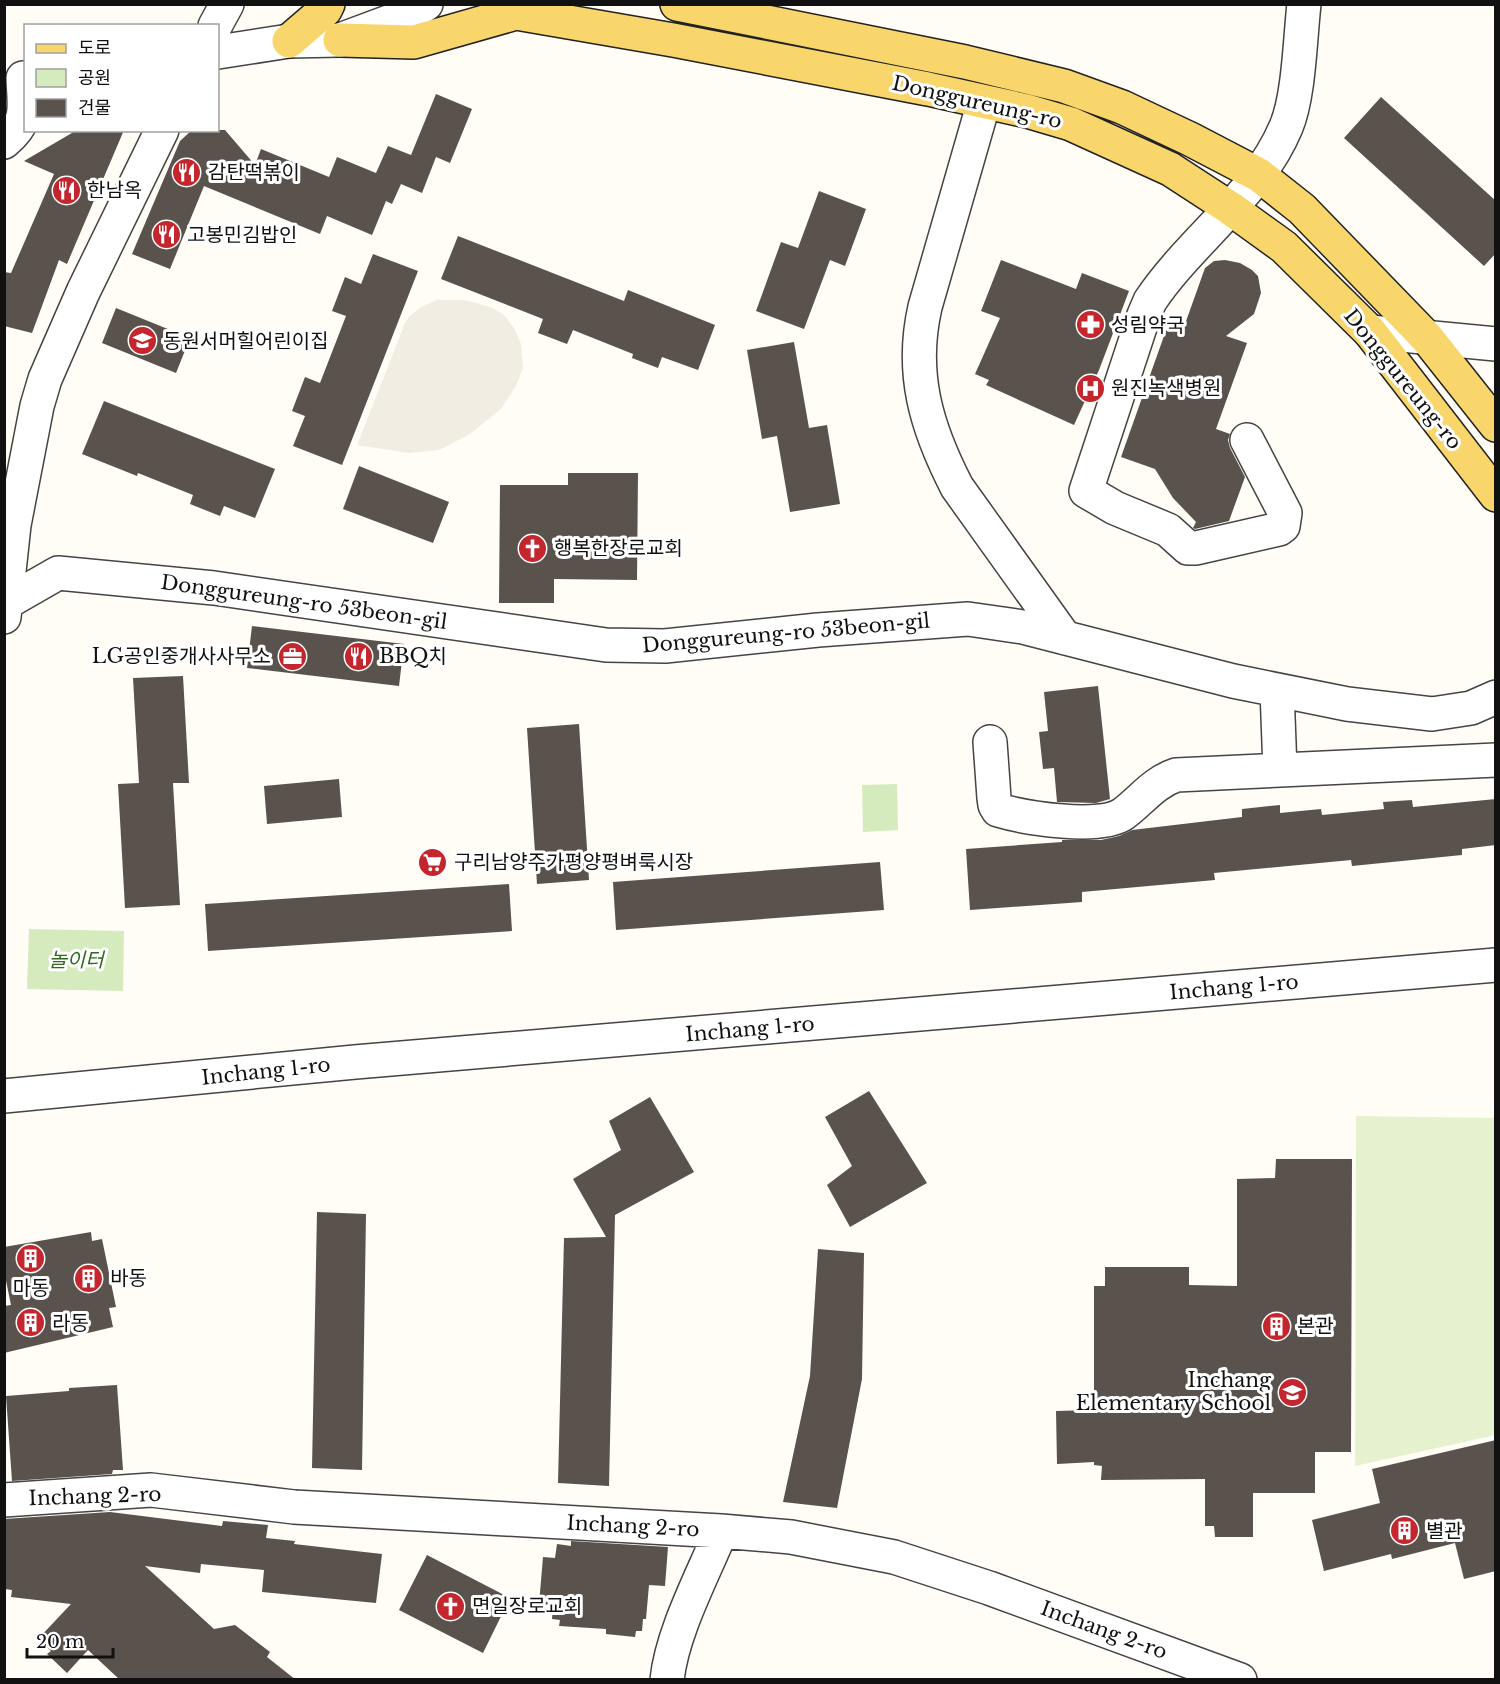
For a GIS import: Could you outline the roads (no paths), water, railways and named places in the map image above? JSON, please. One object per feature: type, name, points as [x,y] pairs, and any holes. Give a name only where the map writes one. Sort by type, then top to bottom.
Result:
[{"type":"main road","points":[[289,41],[325,10],[328,4]]},
{"type":"main road","name":"Donggureung-ro","points":[[677,4],[966,62],[1064,86],[1122,107],[1190,139],[1259,176],[1302,209],[1427,338],[1496,425]]},
{"type":"main road","points":[[340,39],[414,42],[507,9]]},
{"type":"main road","name":"Donggureung-ro","points":[[507,9],[928,89],[1027,111],[1096,134],[1170,169],[1284,247],[1370,332],[1496,495]]},
{"type":"street","points":[[216,24],[227,4]]},
{"type":"street","points":[[219,52],[289,41],[340,39],[411,14],[426,4]]},
{"type":"street","points":[[1247,440],[1285,513],[1283,526],[1280,529],[1188,548],[1168,530],[1115,508],[1086,491],[1150,301],[1158,289],[1259,176],[1287,126],[1294,96],[1304,4]]},
{"type":"street","points":[[4,142],[17,131],[24,116],[18,79]]},
{"type":"street","points":[[984,102],[925,306],[919,333],[920,379],[928,421],[957,487],[1065,638]]},
{"type":"street","points":[[5,608],[14,525],[45,379],[83,292],[161,132]]},
{"type":"street","points":[[1370,332],[1496,344]]},
{"type":"street","name":"Donggureung-ro 53beon-gil","points":[[5,608],[58,573],[214,588],[606,645],[665,646],[818,630],[968,619],[1023,627],[1277,690],[1347,704],[1432,714],[1471,708],[1496,697]]},
{"type":"street","points":[[1277,690],[1280,770]]},
{"type":"street","points":[[990,742],[994,798],[998,810],[1065,822],[1113,819],[1155,785],[1176,775],[1496,760]]},
{"type":"street","name":"Inchang 1-ro","points":[[4,1096],[379,1060],[1496,965]]},
{"type":"street","name":"Inchang 2-ro","points":[[4,1500],[151,1490],[294,1507],[791,1537],[894,1557],[989,1588],[1240,1680]]},
{"type":"street","points":[[667,1680],[672,1654],[684,1620],[721,1531]]},
{"type":"place","name":"감탄떡볶이","points":[[187,172]]},
{"type":"place","name":"한남옥","points":[[66,190]]},
{"type":"place","name":"고봉민김밥인","points":[[166,235]]},
{"type":"place","name":"성림약국","points":[[1090,325]]},
{"type":"place","name":"동원서머힐어린이집","points":[[142,341]]},
{"type":"place","name":"원진녹색병원","points":[[1090,388]]},
{"type":"place","name":"행복한장로교회","points":[[533,548]]},
{"type":"place","name":"LG공인중개사사무소","points":[[292,656]]},
{"type":"place","name":"BBQ치","points":[[358,656]]},
{"type":"place","name":"구리남양주가평양평벼룩시장","points":[[433,862]]},
{"type":"place","name":"마동","points":[[31,1258]]},
{"type":"place","name":"바동","points":[[89,1278]]},
{"type":"place","name":"라동","points":[[31,1323]]},
{"type":"place","name":"본관","points":[[1276,1326]]},
{"type":"place","name":"Inchang Elementary School","points":[[1292,1392]]},
{"type":"place","name":"별관","points":[[1405,1531]]},
{"type":"place","name":"면일장로교회","points":[[451,1606]]},
{"type":"park label","name":"놀이터","points":[[76,960]]}]
